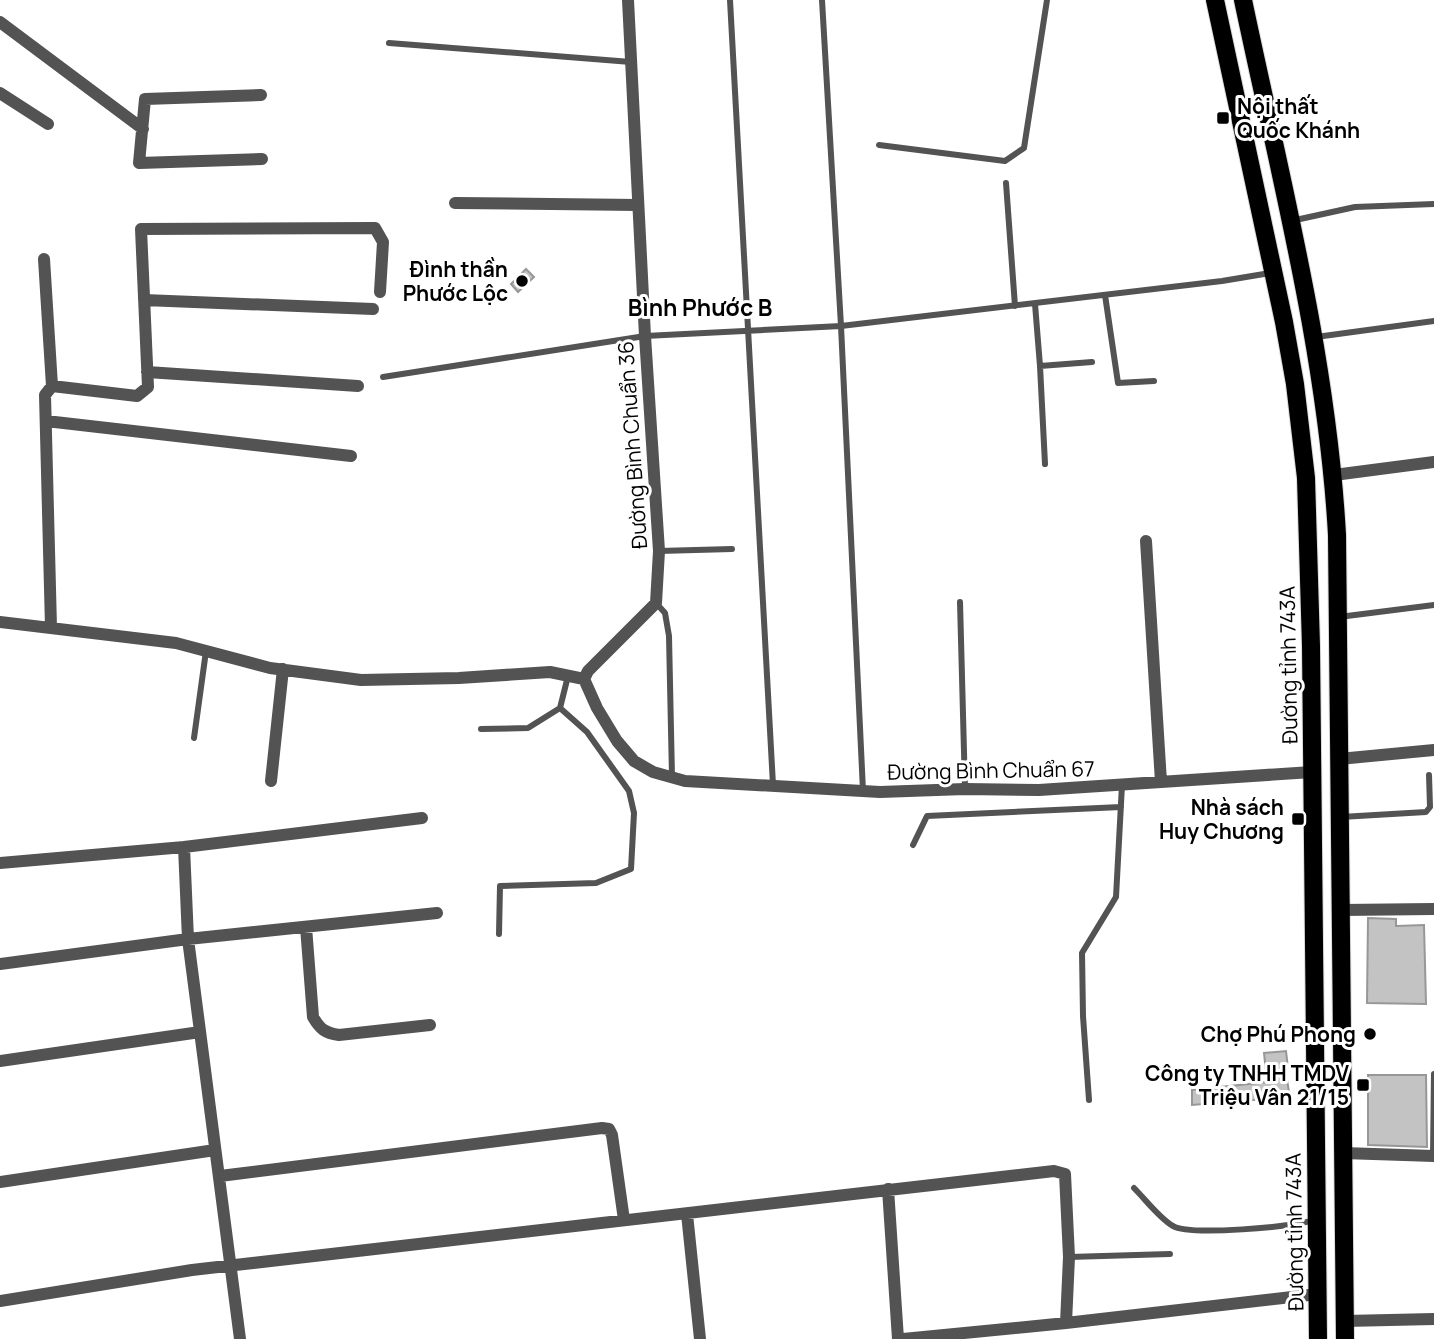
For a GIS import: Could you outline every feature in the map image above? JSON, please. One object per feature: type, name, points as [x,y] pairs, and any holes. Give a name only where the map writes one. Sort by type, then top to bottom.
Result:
[{"type":"main road","name":"Đường tỉnh 743A","points":[[1213,0],[1295,384],[1306,478],[1309,536],[1318,1339]]},
{"type":"main road","points":[[1242,0],[1314,338],[1334,475],[1345,1330]]},
{"type":"street","name":"Đường Bình Chuẩn 36","points":[[628,0],[659,551],[656,603]]},
{"type":"street","points":[[0,22],[143,129]]},
{"type":"street","points":[[0,93],[48,124]]},
{"type":"street","points":[[261,95],[145,99],[139,163],[262,159]]},
{"type":"street","points":[[454,203],[638,205]]},
{"type":"street","points":[[51,386],[137,396],[148,387],[141,229],[375,228],[383,242],[380,292]]},
{"type":"street","points":[[44,259],[51,386],[45,395],[51,627]]},
{"type":"street","points":[[144,300],[373,309]]},
{"type":"street","points":[[147,372],[358,387]]},
{"type":"street","points":[[46,421],[351,456]]},
{"type":"street","points":[[1334,475],[1434,462]]},
{"type":"street","points":[[1146,541],[1161,782]]},
{"type":"street","points":[[584,679],[588,671],[656,603]]},
{"type":"street","points":[[0,622],[176,643],[284,669],[361,680],[459,678],[550,672],[584,679]]},
{"type":"street","points":[[271,781],[284,669]]},
{"type":"street","points":[[584,679],[597,708],[617,741],[634,761],[653,772],[672,777]]},
{"type":"street","points":[[1339,759],[1434,750]]},
{"type":"street","name":"Đường Bình Chuẩn 67","points":[[672,777],[685,781],[863,791],[1040,790],[1312,772]]},
{"type":"street","points":[[0,863],[184,847],[422,818]]},
{"type":"street","points":[[184,847],[188,939],[240,1339]]},
{"type":"street","points":[[1340,910],[1434,909]]},
{"type":"street","points":[[0,964],[188,939],[437,913]]},
{"type":"street","points":[[306,927],[313,1017],[320,1029],[329,1034],[340,1035],[430,1025]]},
{"type":"street","points":[[0,1062],[200,1032]]},
{"type":"street","points":[[220,1176],[602,1128],[609,1129],[612,1135],[624,1220]]},
{"type":"street","points":[[0,1182],[215,1150]]},
{"type":"street","points":[[1343,1153],[1433,1156]]},
{"type":"street","points":[[0,1301],[192,1270],[1054,1171],[1065,1174],[1069,1257],[1066,1323]]},
{"type":"street","points":[[888,1189],[898,1339]]},
{"type":"street","points":[[687,1214],[699,1339]]},
{"type":"street","points":[[903,1339],[1318,1294]]},
{"type":"street","points":[[1345,1330],[1434,1319]]},
{"type":"lane","points":[[730,0],[773,787]]},
{"type":"lane","points":[[822,0],[863,791]]},
{"type":"lane","points":[[879,145],[1005,161],[1024,148],[1046,0]]},
{"type":"lane","points":[[389,43],[631,62]]},
{"type":"lane","points":[[1006,183],[1015,306]]},
{"type":"lane","points":[[1289,222],[1355,207],[1434,204]]},
{"type":"lane","points":[[383,377],[645,336],[841,326],[1222,281],[1273,272]]},
{"type":"lane","points":[[1105,295],[1118,383],[1154,381]]},
{"type":"lane","points":[[1035,304],[1045,464]]},
{"type":"lane","points":[[1314,338],[1434,321]]},
{"type":"lane","points":[[1040,366],[1092,362]]},
{"type":"lane","points":[[659,551],[732,548]]},
{"type":"lane","points":[[960,602],[965,789]]},
{"type":"lane","points":[[656,603],[665,613],[669,636],[672,777]]},
{"type":"lane","points":[[1337,617],[1434,605]]},
{"type":"lane","points":[[194,738],[206,651]]},
{"type":"lane","points":[[481,729],[528,728],[560,708],[568,676]]},
{"type":"lane","points":[[499,934],[500,886],[596,883],[631,869],[634,813],[629,791],[587,732],[560,708]]},
{"type":"lane","points":[[1340,817],[1426,812],[1430,807],[1429,775]]},
{"type":"lane","points":[[1089,1100],[1082,953],[1116,897],[1122,785]]},
{"type":"lane","points":[[913,845],[928,816],[1121,807]]},
{"type":"lane","points":[[1433,1156],[1434,1074]]},
{"type":"lane","points":[[1134,1188],[1174,1227],[1195,1231],[1289,1225],[1317,1220]]},
{"type":"lane","points":[[1069,1257],[1170,1254]]},
{"type":"building","name":"Đình thần Phước Lộc","points":[[526,269],[534,277],[518,292],[511,284]]},
{"type":"building","points":[[1368,918],[1396,919],[1396,926],[1424,925],[1426,1004],[1367,1003]]},
{"type":"building","points":[[1286,1051],[1288,1068],[1285,1069],[1290,1097],[1192,1105],[1192,1090],[1267,1082],[1264,1053]]},
{"type":"building","points":[[1368,1075],[1426,1075],[1427,1147],[1368,1145]]},
{"type":"place","name":"Nội thất Quốc Khánh","points":[[1223,118]]},
{"type":"place","name":"Đình thần Phước Lộc","points":[[522,281]]},
{"type":"place","name":"Nhà sách Huy Chương","points":[[1298,819]]},
{"type":"place","name":"Chợ Phú Phong","points":[[1370,1034]]},
{"type":"place","name":"Công ty TNHH TMDV Triệu Vân 21/15","points":[[1363,1085]]},
{"type":"district","name":"Bình Phước B","points":[[700,307]]}]
